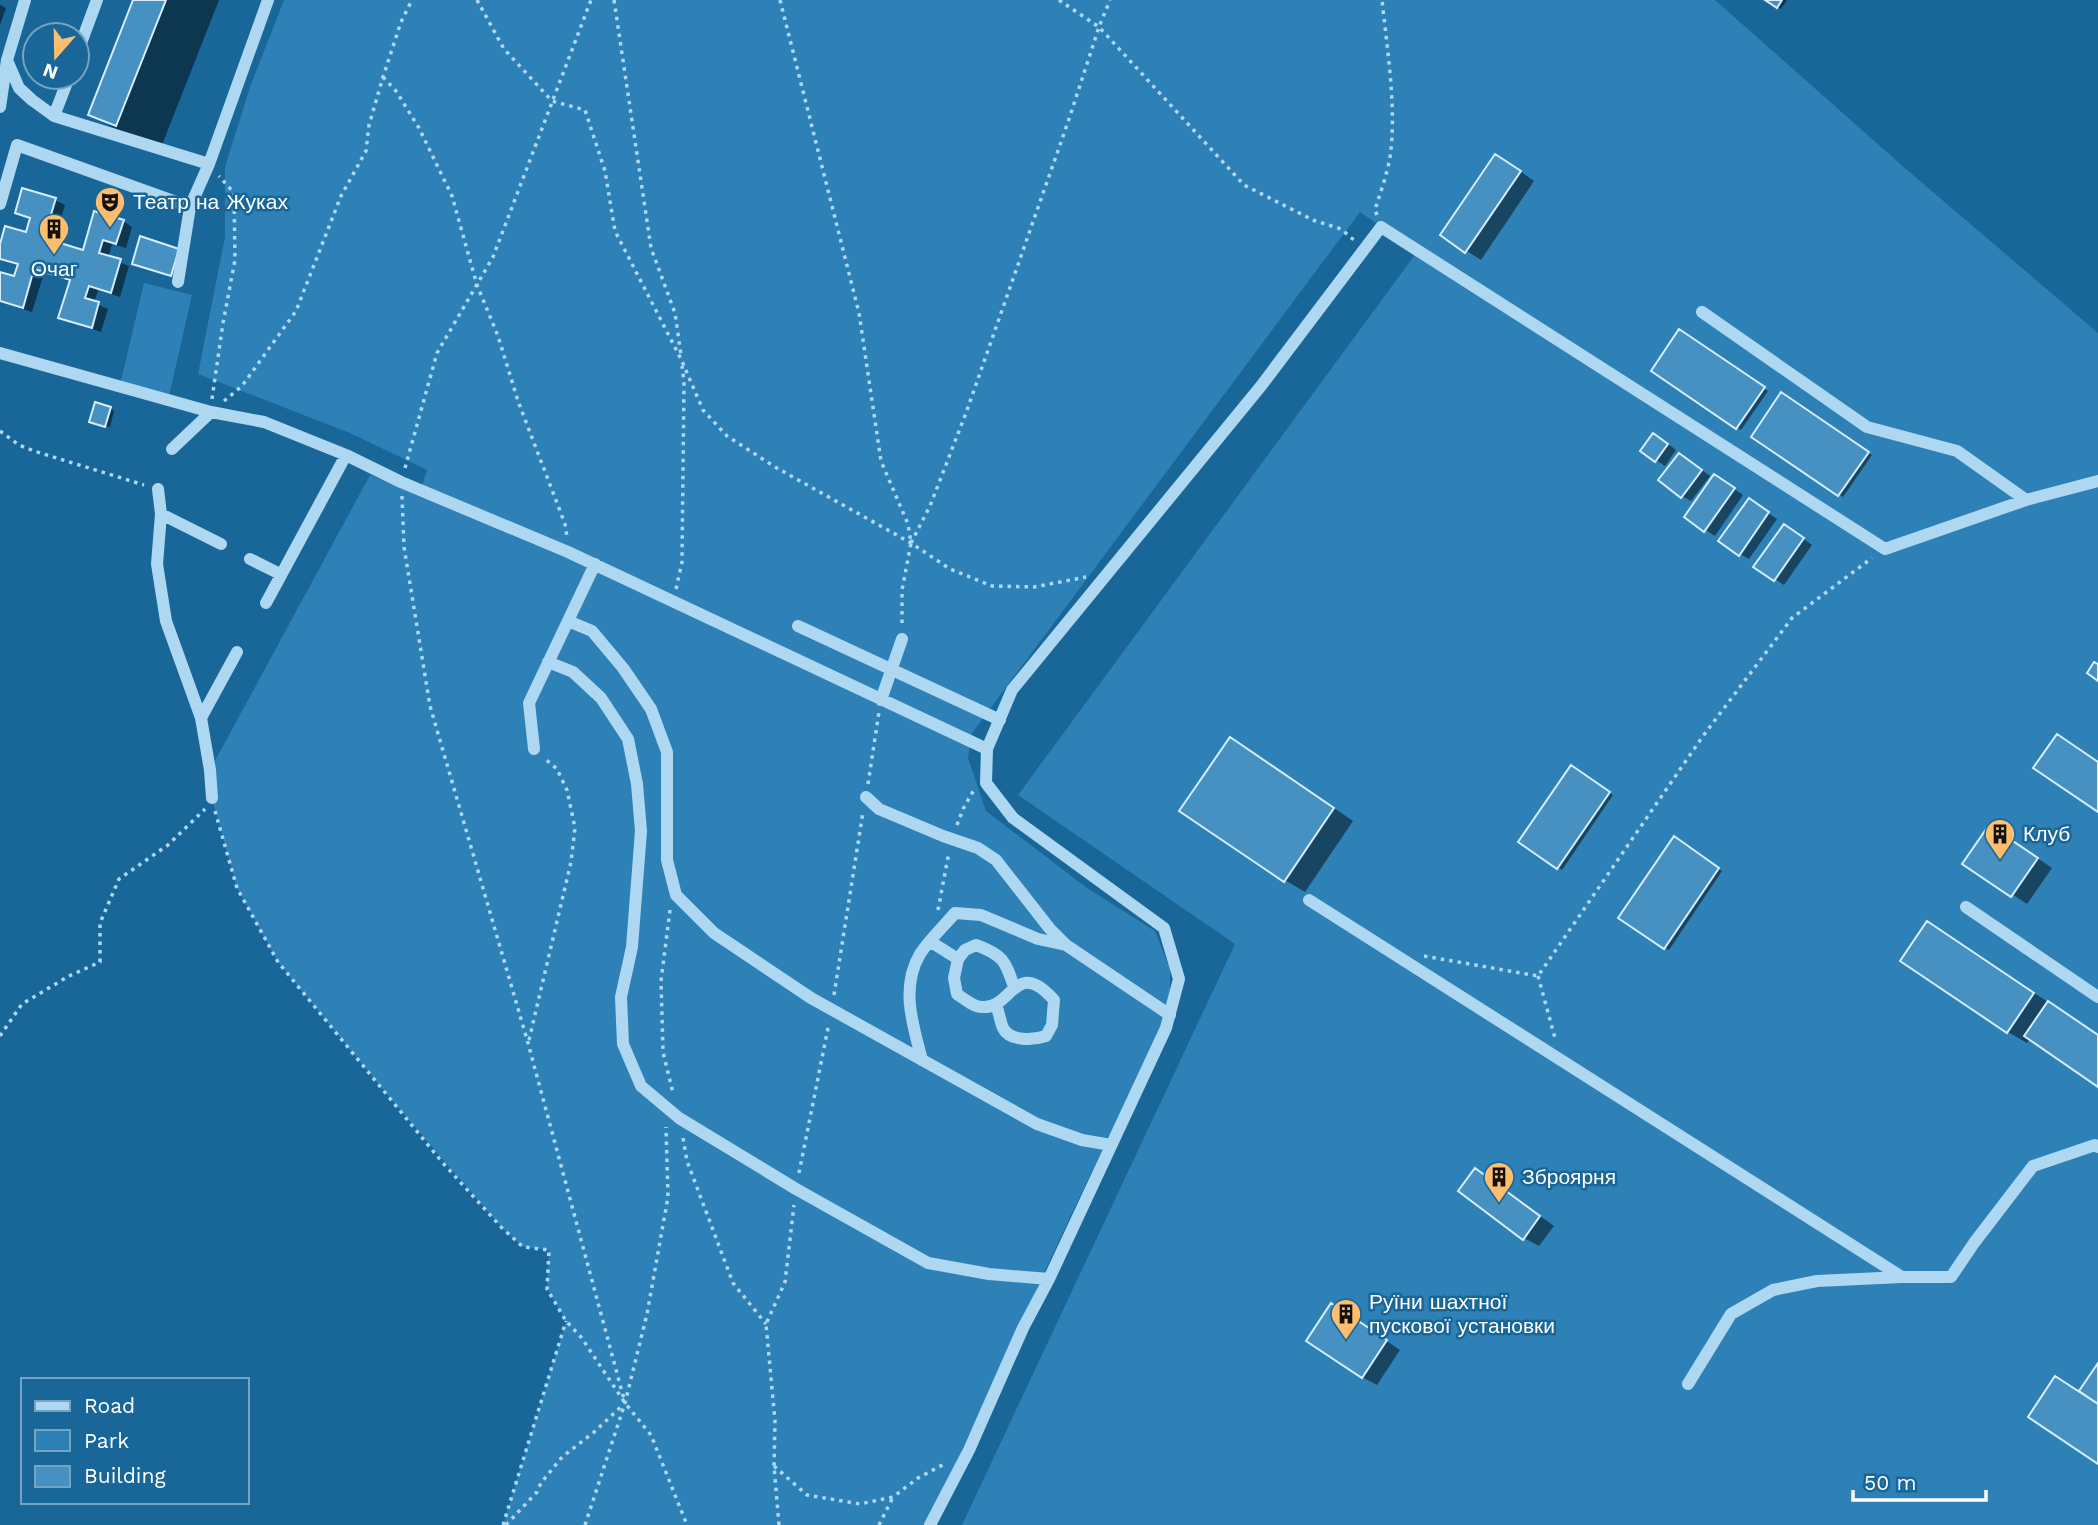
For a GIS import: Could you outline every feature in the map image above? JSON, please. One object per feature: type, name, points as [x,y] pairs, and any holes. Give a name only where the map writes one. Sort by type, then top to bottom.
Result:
[{"type":"street","points":[[0,107],[7,60],[24,0]]},
{"type":"street","points":[[89,21],[97,0]]},
{"type":"street","points":[[178,282],[190,207],[268,0]]},
{"type":"street","points":[[7,60],[19,88],[54,116],[208,164]]},
{"type":"street","points":[[54,116],[64,91]]},
{"type":"street","points":[[0,204],[17,145],[190,207]]},
{"type":"street","points":[[930,1525],[969,1450],[1023,1328],[1049,1279],[1166,1028],[1180,979],[1164,928],[1013,818],[986,783],[987,749],[1012,690],[1261,386],[1381,228],[1885,549],[2026,500],[2098,481]]},
{"type":"street","points":[[1702,312],[1867,428],[1956,451],[2026,500]]},
{"type":"street","points":[[0,353],[211,412],[264,422],[595,564],[987,749]]},
{"type":"street","points":[[172,449],[211,412]]},
{"type":"street","points":[[266,603],[346,455]]},
{"type":"street","points":[[158,489],[162,514],[157,564],[166,621],[201,718],[212,799]]},
{"type":"street","points":[[162,514],[221,544]]},
{"type":"street","points":[[250,559],[280,573]]},
{"type":"street","points":[[534,749],[528,703],[595,564]]},
{"type":"street","points":[[568,621],[592,631],[622,668],[655,719],[667,752],[667,860],[676,895],[714,933],[831,1009],[1037,1124],[1082,1140],[1111,1145]]},
{"type":"street","points":[[798,626],[1000,720]]},
{"type":"street","points":[[881,699],[902,639]]},
{"type":"street","points":[[201,718],[237,652]]},
{"type":"street","points":[[548,662],[573,672],[601,698],[628,739],[641,831],[632,947],[621,997],[623,1044],[641,1086],[678,1118],[796,1189],[928,1263],[989,1274],[1049,1279]]},
{"type":"street","points":[[866,797],[879,809],[978,848],[996,860],[1050,929],[1066,945],[1170,1015]]},
{"type":"street","points":[[1309,900],[1902,1277]]},
{"type":"street","points":[[1966,907],[2098,998]]},
{"type":"street","points":[[922,1060],[910,1004],[910,975],[921,953],[955,913],[981,915],[1038,939],[1066,945]]},
{"type":"street","points":[[931,942],[958,959]]},
{"type":"street","points":[[996,1005],[1003,1028],[1011,1035],[1036,1039],[1046,1035],[1052,1025],[1054,1000],[1045,989],[1035,984],[1022,983],[1014,987],[996,1005],[981,1007],[957,994],[954,978],[958,959],[965,950],[976,945],[1000,956],[1008,965],[1014,987]]},
{"type":"street","points":[[1688,1384],[1731,1314],[1773,1290],[1817,1280],[1951,1277],[2033,1166],[2095,1145],[2098,1147]]},
{"type":"path","points":[[211,412],[242,386],[296,311],[341,195],[366,151],[369,125],[383,78],[401,22],[412,0]]},
{"type":"path","points":[[477,0],[504,49],[552,101],[585,110],[605,171],[615,231],[681,359],[703,410],[727,436],[775,467],[911,543],[950,569],[992,586],[1034,587],[1108,572]]},
{"type":"path","points":[[591,0],[493,257],[437,353],[401,482],[404,547],[430,706],[528,1044],[625,1403]]},
{"type":"path","points":[[614,0],[651,248],[675,313],[684,382],[682,562],[673,601]]},
{"type":"path","points":[[780,0],[859,313],[881,461],[908,524],[911,543]]},
{"type":"path","points":[[1059,0],[1099,27],[1244,185],[1313,220],[1341,229],[1364,249]]},
{"type":"path","points":[[902,639],[902,590],[911,543],[930,506],[966,413],[1110,0]]},
{"type":"path","points":[[1381,228],[1375,210],[1390,158],[1391,137],[1382,0]]},
{"type":"path","points":[[383,78],[396,90],[419,128],[452,196],[477,285],[565,524],[568,552]]},
{"type":"path","points":[[208,164],[233,193],[235,260],[211,412]]},
{"type":"path","points":[[0,431],[19,445],[34,451],[158,489]]},
{"type":"path","points":[[1561,1060],[1538,976],[1703,736],[1792,618],[1885,549]]},
{"type":"path","points":[[779,1525],[774,1466],[775,1421],[766,1324],[785,1282],[796,1189],[831,1009],[881,699]]},
{"type":"path","points":[[528,1044],[571,862],[575,828],[567,790],[557,769],[534,749]]},
{"type":"path","points":[[0,1036],[22,1004],[69,976],[100,962],[100,923],[119,879],[168,845],[206,809],[212,799]]},
{"type":"path","points":[[212,799],[237,888],[278,962],[442,1162],[502,1228],[523,1247],[549,1250],[547,1289],[566,1321],[581,1337],[625,1403],[651,1435],[687,1525]]},
{"type":"path","points":[[1412,954],[1538,976]]},
{"type":"path","points":[[585,1525],[625,1403],[647,1314],[667,1197],[665,1108]]},
{"type":"path","points":[[504,1525],[566,1321]]},
{"type":"path","points":[[504,1525],[537,1492],[562,1457],[625,1403]]},
{"type":"path","points":[[774,1466],[807,1494],[860,1504],[892,1497],[918,1478],[969,1450]]},
{"type":"path","points":[[879,1525],[892,1497]]},
{"type":"green space","points":[[284,0],[1715,0],[1906,169],[2098,333],[2098,1525],[962,1525],[1235,944],[1018,795],[1417,252],[1360,212],[972,733],[968,758],[986,811],[1087,888],[1155,931],[1170,969],[1170,993],[1158,1035],[927,1525],[503,1525],[566,1321],[547,1289],[549,1250],[523,1247],[502,1228],[278,962],[237,888],[212,798],[210,770],[370,475],[419,495],[427,470],[350,433],[198,374],[225,237],[225,167],[250,87]]},
{"type":"green space","points":[[144,283],[192,295],[169,396],[120,385]]},
{"type":"building","points":[[133,0],[166,0],[116,126],[88,115]]},
{"type":"building","points":[[1765,0],[1782,0],[1777,8]]},
{"type":"building","points":[[1495,154],[1521,171],[1465,253],[1440,235]]},
{"type":"building","name":"Очаг","points":[[22,188],[56,198],[44,238],[83,250],[94,211],[124,220],[116,244],[103,240],[99,253],[121,259],[111,293],[89,286],[85,298],[99,302],[92,328],[58,318],[70,280],[34,269],[23,308],[0,301],[0,272],[14,276],[18,264],[0,259],[0,244],[5,226],[26,232],[30,218],[15,213]]},
{"type":"building","points":[[140,236],[179,249],[171,276],[132,264]]},
{"type":"building","points":[[1679,329],[1765,387],[1736,429],[1651,371]]},
{"type":"building","points":[[1781,392],[1869,452],[1838,496],[1751,437]]},
{"type":"building","points":[[95,402],[111,407],[105,427],[89,422]]},
{"type":"building","points":[[1653,433],[1668,444],[1655,462],[1640,451]]},
{"type":"building","points":[[1679,453],[1702,470],[1681,498],[1658,480]]},
{"type":"building","points":[[1714,474],[1735,488],[1704,532],[1684,517]]},
{"type":"building","points":[[1749,498],[1769,512],[1739,556],[1718,541]]},
{"type":"building","points":[[1784,524],[1804,538],[1774,581],[1753,567]]},
{"type":"building","points":[[2094,662],[2098,664],[2098,681],[2087,673]]},
{"type":"building","points":[[2057,734],[2098,762],[2098,812],[2033,768]]},
{"type":"building","points":[[1230,737],[1334,808],[1284,882],[1179,811]]},
{"type":"building","points":[[1571,765],[1610,792],[1557,869],[1518,842]]},
{"type":"building","name":"Клуб","points":[[1989,825],[2038,858],[2011,897],[1962,864]]},
{"type":"building","points":[[1674,836],[1719,868],[1664,949],[1618,918]]},
{"type":"building","points":[[1927,921],[2034,993],[2007,1033],[1900,961]]},
{"type":"building","points":[[2048,1001],[2098,1035],[2098,1087],[2024,1036]]},
{"type":"building","name":"Зброярня","points":[[1475,1168],[1540,1216],[1523,1240],[1458,1191]]},
{"type":"building","name":"Руїни шахтної пускової установки","points":[[1331,1303],[1387,1340],[1362,1378],[1306,1341]]},
{"type":"building","points":[[2098,1363],[2098,1404],[2079,1391]]},
{"type":"building","points":[[2055,1376],[2098,1404],[2098,1464],[2028,1417]]},
{"type":"place","name":"Театр на Жуках","points":[[110,229]]},
{"type":"place","name":"Очаг","points":[[54,256]]},
{"type":"place","name":"Клуб","points":[[2000,861]]},
{"type":"place","name":"Зброярня","points":[[1499,1204]]},
{"type":"place","name":"Руїни шахтної пускової установки","points":[[1346,1341]]}]
